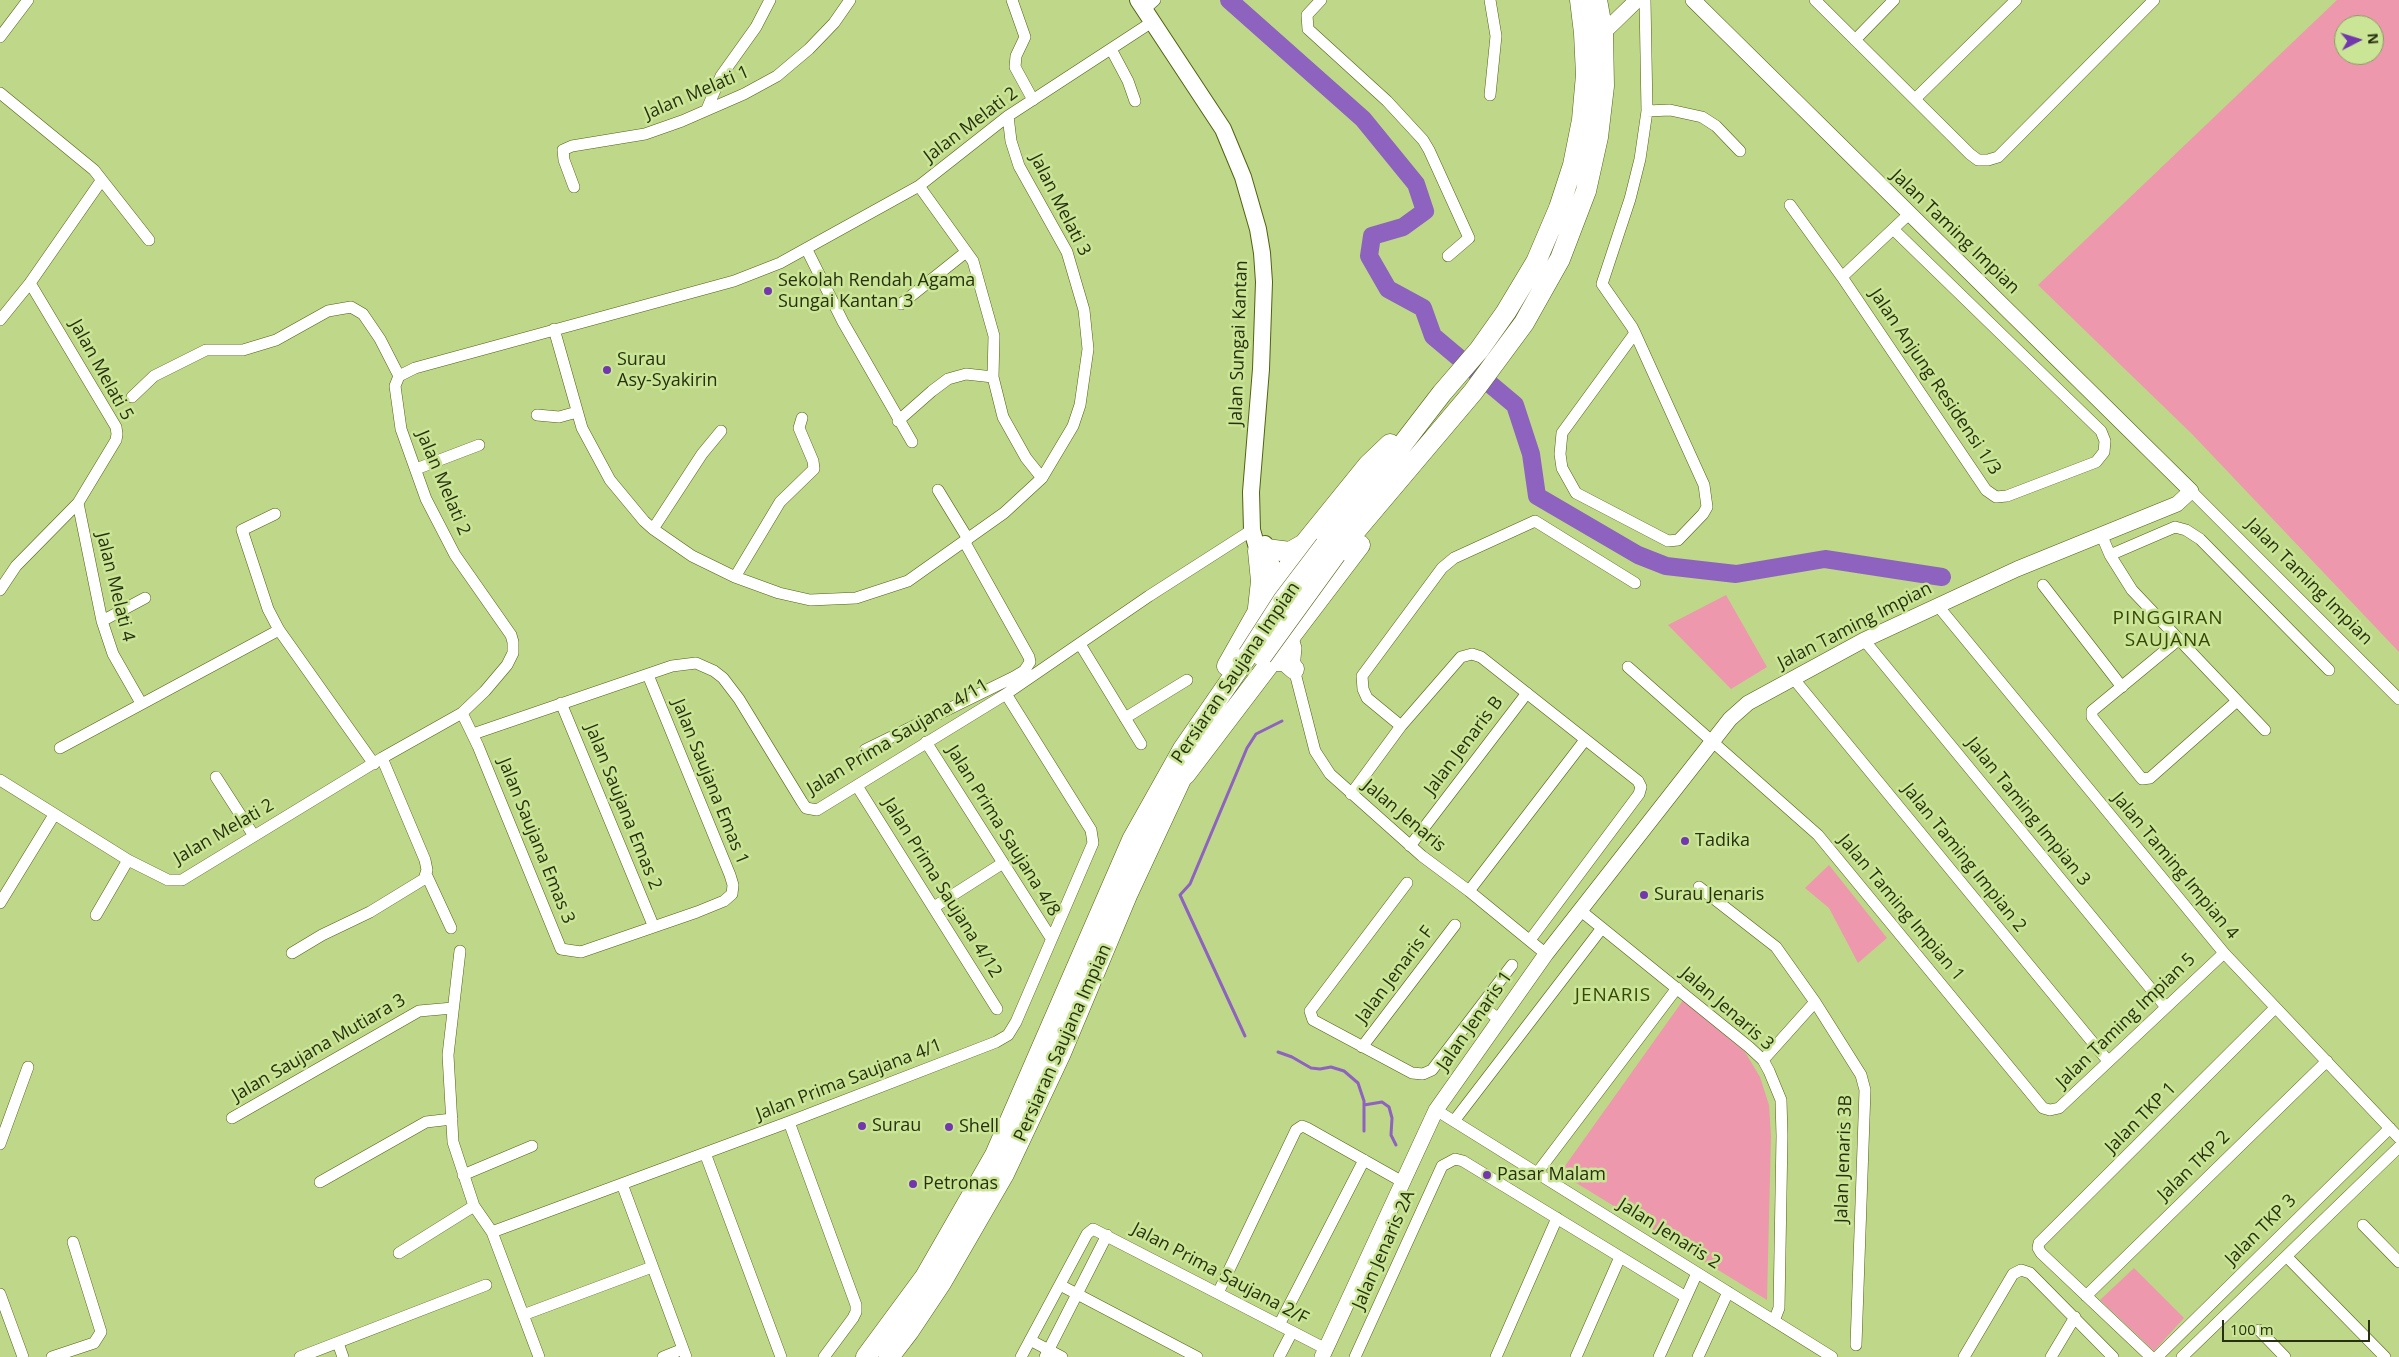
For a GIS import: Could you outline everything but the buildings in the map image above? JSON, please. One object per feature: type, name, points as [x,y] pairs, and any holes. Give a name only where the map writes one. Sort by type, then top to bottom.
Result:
[{"type":"highway","name":"Persiaran Saujana Impian","points":[[890,1357],[941,1283],[1004,1174],[1061,1053],[1124,901],[1199,743],[1260,659],[1330,550],[1448,386],[1479,350],[1506,312],[1536,262],[1560,208],[1573,165],[1582,120],[1586,75],[1580,0]]},
{"type":"highway","points":[[1260,659],[1288,639],[1476,394],[1524,323],[1560,259],[1586,191],[1598,137],[1604,86],[1603,33],[1597,0]]},
{"type":"highway","points":[[1183,749],[1191,728],[1257,613],[1304,544],[1368,465],[1448,386]]},
{"type":"highway","name":"Persiaran Saujana Impian","points":[[1330,550],[1476,394]]},
{"type":"highway","points":[[1257,613],[1262,550],[1290,552],[1304,544]]},
{"type":"highway","name":"Persiaran Saujana Impian","points":[[866,1357],[925,1277],[995,1155],[1132,840],[1183,749],[1260,659]]},
{"type":"highway","points":[[1260,659],[1285,661],[1294,668]]},
{"type":"main road","name":"Jalan Sungai Kantan","points":[[1148,8],[1223,129],[1243,177],[1258,229],[1264,282],[1261,370],[1252,470],[1252,530],[1262,550]]},
{"type":"main road","name":"Jalan Sungai Kantan","points":[[1252,509],[1288,639]]},
{"type":"street","points":[[0,37],[28,0]]},
{"type":"street","points":[[707,109],[721,76],[756,27],[770,0]]},
{"type":"street","name":"Jalan Melati 1","points":[[574,187],[564,160],[563,150],[572,146],[645,134],[682,121],[744,94],[776,76],[809,49],[834,23],[850,0]]},
{"type":"street","points":[[1012,0],[1025,37],[1016,56],[1015,67],[1034,100]]},
{"type":"street","points":[[1321,0],[1308,16],[1308,29],[1387,101],[1423,140],[1429,150],[1468,238],[1448,256]]},
{"type":"street","points":[[1490,0],[1496,36],[1490,96]]},
{"type":"street","points":[[1603,33],[1637,0]]},
{"type":"street","points":[[1635,333],[1562,433],[1560,454],[1562,468],[1576,492],[1668,541],[1678,540],[1703,514],[1707,507],[1704,485],[1635,333],[1604,287],[1602,279],[1630,199],[1640,159],[1647,111],[1645,0]]},
{"type":"street","name":"Jalan Taming Impian","points":[[1692,0],[2191,491],[2399,699]]},
{"type":"street","points":[[1815,0],[1978,160],[1998,157],[2154,0]]},
{"type":"street","points":[[1855,40],[1894,0]]},
{"type":"street","points":[[1915,99],[2016,0]]},
{"type":"street","name":"Jalan Melati 2","points":[[128,860],[168,880],[182,880],[378,761],[462,713],[485,692],[507,664],[513,653],[513,642],[510,635],[455,555],[426,499],[401,429],[395,386],[399,376],[414,368],[742,278],[758,273],[807,250],[918,186],[1008,116],[1111,49],[1148,8]]},
{"type":"street","points":[[1111,49],[1128,81],[1135,101]]},
{"type":"street","points":[[0,93],[94,170],[149,240]]},
{"type":"street","points":[[1647,111],[1670,110],[1702,117],[1716,126],[1740,151]]},
{"type":"street","name":"Jalan Melati 3","points":[[554,329],[582,428],[610,480],[653,529],[692,556],[735,577],[779,593],[810,600],[856,598],[908,581],[1004,513],[1042,478],[1073,426],[1080,405],[1088,349],[1084,310],[1074,270],[1063,243],[1019,166],[1011,141],[1008,116]]},
{"type":"street","points":[[0,320],[30,283],[101,181]]},
{"type":"street","points":[[918,186],[973,260],[994,336],[993,377],[1003,417],[1026,458],[1042,478]]},
{"type":"street","name":"Jalan Anjung Residensi 1/3","points":[[1790,205],[1842,277],[1986,490],[1996,497],[2007,496],[2096,462],[2104,452],[2105,441],[2101,431],[1894,230]]},
{"type":"street","points":[[1842,277],[1909,214]]},
{"type":"street","points":[[807,250],[898,421],[912,442]]},
{"type":"street","points":[[901,304],[966,252]]},
{"type":"street","name":"Jalan Melati 5","points":[[0,590],[16,566],[78,503],[116,440],[116,427],[30,283]]},
{"type":"street","points":[[132,398],[154,376],[206,350],[243,350],[276,340],[328,311],[351,307],[363,314],[380,339],[399,376]]},
{"type":"street","points":[[898,421],[940,383],[948,379],[966,374],[993,377]]},
{"type":"street","points":[[537,415],[559,417],[577,412]]},
{"type":"street","points":[[735,577],[780,502],[814,469],[813,461],[799,428],[802,418]]},
{"type":"street","points":[[653,529],[702,454],[721,431]]},
{"type":"street","points":[[416,469],[479,445]]},
{"type":"street","points":[[865,750],[1014,677],[1024,671],[1030,662],[938,490]]},
{"type":"street","name":"Jalan Taming Impian","points":[[1712,740],[1748,703],[1864,640],[2017,569],[2177,504],[2191,491]]},
{"type":"street","name":"Jalan Melati 4","points":[[78,503],[102,621],[113,654],[141,703]]},
{"type":"street","points":[[275,514],[242,530],[268,609],[279,630],[378,761],[424,860],[426,874],[451,928]]},
{"type":"street","points":[[1401,726],[1367,698],[1363,689],[1362,676],[1442,568],[1454,558],[1535,521],[1635,583]]},
{"type":"street","points":[[2110,554],[2175,527],[2186,530],[2200,539],[2329,670]]},
{"type":"street","name":"Jalan Prima Saujana 4/11","points":[[473,734],[561,702],[672,666],[696,663],[714,671],[723,678],[740,699],[806,808],[817,810],[1006,694],[1149,596],[1252,530]]},
{"type":"street","points":[[2101,534],[2110,554],[2132,590],[2265,730]]},
{"type":"street","points":[[2043,585],[2122,687]]},
{"type":"street","points":[[102,621],[145,598]]},
{"type":"street","name":"Jalan Taming Impian 4","points":[[1938,606],[2224,953],[2399,1138]]},
{"type":"street","points":[[60,748],[279,630]]},
{"type":"street","name":"Jalan Jenaris","points":[[1288,639],[1314,751],[1330,774],[1410,846],[1546,954]]},
{"type":"street","name":"Jalan Taming Impian 3","points":[[1864,640],[2165,1006]]},
{"type":"street","points":[[2178,640],[2092,712],[2092,718],[2142,779],[2150,778],[2237,701]]},
{"type":"street","points":[[1080,644],[1140,744]]},
{"type":"street","points":[[1351,794],[1401,726],[1461,657],[1472,654],[1481,657],[1638,781],[1641,787],[1639,794],[1530,940]]},
{"type":"street","name":"Jalan Taming Impian 1","points":[[1628,667],[1818,835],[2043,1108],[2050,1110]]},
{"type":"street","name":"Jalan Saujana Emas 1","points":[[648,675],[733,885],[732,894],[724,901],[653,925]]},
{"type":"street","name":"Jalan Taming Impian 2","points":[[1793,678],[2108,1061]]},
{"type":"street","points":[[1125,718],[1187,680]]},
{"type":"street","name":"Jalan Jenaris B","points":[[1410,846],[1527,693]]},
{"type":"street","name":"Jalan Prima Saujana 4/1","points":[[492,1232],[789,1122],[996,1042],[1008,1035],[1016,1022],[1093,843],[1091,830],[1006,694]]},
{"type":"street","name":"Jalan Saujana Emas 2","points":[[561,702],[653,925]]},
{"type":"street","points":[[462,713],[473,734]]},
{"type":"street","name":"Jalan Saujana Emas 3","points":[[473,734],[561,949],[580,952],[653,925]]},
{"type":"street","points":[[1469,891],[1585,740]]},
{"type":"street","name":"Jalan Jenaris 1","points":[[1324,1353],[1401,1181],[1436,1110],[1546,954],[1712,740]]},
{"type":"street","name":"Jalan Prima Saujana 4/8","points":[[926,742],[1051,938]]},
{"type":"street","points":[[216,777],[254,836]]},
{"type":"street","points":[[0,780],[128,860],[96,915]]},
{"type":"street","name":"Jalan Prima Saujana 4/12","points":[[857,786],[997,1009]]},
{"type":"street","points":[[0,903],[54,815]]},
{"type":"street","points":[[934,907],[1003,862]]},
{"type":"street","points":[[292,953],[322,934],[370,912],[404,892],[424,880],[426,874]]},
{"type":"street","points":[[1407,883],[1310,1010],[1313,1020],[1412,1074],[1423,1074],[1432,1070],[1512,965]]},
{"type":"street","name":"Jalan Jenaris 3B","points":[[1700,886],[1776,947],[1815,1002],[1862,1075],[1865,1090],[1856,1345]]},
{"type":"street","name":"Jalan Jenaris 3","points":[[1581,911],[1763,1060],[1781,1100],[1779,1308],[1774,1321]]},
{"type":"street","name":"Jalan Jenaris F","points":[[1362,1047],[1455,925]]},
{"type":"street","points":[[1454,1122],[1602,928]]},
{"type":"street","points":[[460,951],[448,1055],[453,1142],[474,1206],[492,1232],[539,1357]]},
{"type":"street","name":"Jalan Taming Impian 5","points":[[2050,1110],[2059,1108],[2165,1006],[2224,953]]},
{"type":"street","points":[[1537,1173],[1677,988]]},
{"type":"street","points":[[1763,1060],[1815,1002]]},
{"type":"street","points":[[1481,1006],[1499,1019]]},
{"type":"street","name":"Jalan Saujana Mutiara 3","points":[[232,1118],[419,1011],[453,1008]]},
{"type":"street","name":"Jalan TKP 1","points":[[2086,1296],[2041,1254],[2038,1248],[2039,1243],[2275,1008]]},
{"type":"street","name":"Jalan TKP 2","points":[[2086,1296],[2327,1061]]},
{"type":"street","points":[[0,1144],[28,1067]]},
{"type":"street","name":"Jalan Jenaris 2","points":[[1436,1110],[1832,1357]]},
{"type":"street","points":[[320,1182],[426,1122],[452,1119]]},
{"type":"street","points":[[789,1122],[856,1305],[856,1312],[853,1318],[824,1357]]},
{"type":"street","points":[[1218,1293],[1296,1130],[1302,1126],[1401,1181]]},
{"type":"street","name":"Jalan TKP 3","points":[[2157,1357],[2390,1128]]},
{"type":"street","points":[[463,1176],[532,1146]]},
{"type":"street","points":[[2183,1357],[2398,1150]]},
{"type":"street","points":[[704,1153],[781,1357]]},
{"type":"street","points":[[1279,1325],[1364,1160]]},
{"type":"street","name":"Jalan Jenaris 2A","points":[[1355,1357],[1442,1166],[1449,1161],[1463,1161],[1557,1218]]},
{"type":"street","points":[[622,1184],[684,1353],[663,1357]]},
{"type":"street","points":[[399,1253],[474,1206]]},
{"type":"street","points":[[1496,1357],[1557,1218],[1686,1297]]},
{"type":"street","points":[[2363,1226],[2399,1262]]},
{"type":"street","points":[[1021,1357],[1087,1234],[1093,1229],[1103,1233],[1077,1294],[1047,1353]]},
{"type":"street","name":"Jalan Prima Saujana 2/F","points":[[1103,1233],[1292,1332],[1324,1353]]},
{"type":"street","points":[[52,1357],[94,1343],[101,1332],[73,1242]]},
{"type":"street","points":[[1576,1357],[1620,1257]]},
{"type":"street","points":[[2287,1257],[2385,1357]]},
{"type":"street","points":[[523,1315],[652,1266]]},
{"type":"street","points":[[1964,1357],[2013,1274],[2021,1270],[2030,1273],[2112,1357]]},
{"type":"street","points":[[1660,1357],[1697,1273]]},
{"type":"street","points":[[300,1357],[486,1285]]},
{"type":"street","points":[[1060,1285],[1197,1357]]},
{"type":"street","points":[[1698,1357],[1728,1292]]},
{"type":"street","points":[[0,1294],[23,1357]]},
{"type":"street","points":[[2086,1296],[2151,1357]]},
{"type":"street","points":[[2051,1357],[2075,1317]]},
{"type":"street","points":[[2259,1330],[2285,1357]]},
{"type":"street","points":[[1280,1357],[1292,1332]]},
{"type":"street","points":[[1030,1340],[1047,1353],[1062,1357]]},
{"type":"street","points":[[338,1342],[344,1357]]},
{"type":"shaded area","points":[[2337,0],[2399,0],[2399,652],[2192,434],[2038,285]]},
{"type":"shaded area","points":[[1726,595],[1767,667],[1731,689],[1668,625]]},
{"type":"shaded area","points":[[1829,865],[1887,938],[1858,963],[1829,908],[1805,888]]},
{"type":"shaded area","points":[[1684,999],[1745,1052],[1760,1077],[1769,1105],[1771,1136],[1767,1300],[1560,1173]]},
{"type":"shaded area","points":[[2134,1268],[2184,1318],[2154,1351],[2100,1300]]},
{"type":"waterway","points":[[1229,0],[1363,119],[1416,184],[1425,211],[1403,227],[1372,236],[1369,256],[1388,289],[1423,308],[1433,336],[1515,405],[1531,454],[1537,496],[1638,555],[1666,566],[1736,574],[1825,559],[1942,577]]},
{"type":"waterway","points":[[1245,1036],[1180,895],[1190,884],[1247,748],[1256,734],[1282,721]]},
{"type":"waterway","points":[[1278,1052],[1292,1057],[1311,1068],[1331,1067],[1344,1071],[1358,1083],[1364,1101],[1364,1131]]},
{"type":"waterway","points":[[1364,1105],[1382,1102],[1389,1107],[1392,1118],[1391,1135],[1396,1145]]},
{"type":"place","name":"Sekolah Rendah Agama Sungai Kantan 3","points":[[768,291]]},
{"type":"place","name":"Surau Asy-Syakirin","points":[[607,370]]},
{"type":"place","name":"Tadika","points":[[1685,841]]},
{"type":"place","name":"Surau Jenaris","points":[[1644,895]]},
{"type":"place","name":"Surau","points":[[862,1126]]},
{"type":"place","name":"Shell","points":[[949,1127]]},
{"type":"place","name":"Pasar Malam","points":[[1487,1175]]},
{"type":"place","name":"Petronas","points":[[913,1184]]},
{"type":"district","name":"PINGGIRAN SAUJANA","points":[[2168,630]]},
{"type":"district","name":"JENARIS","points":[[1613,996]]}]
